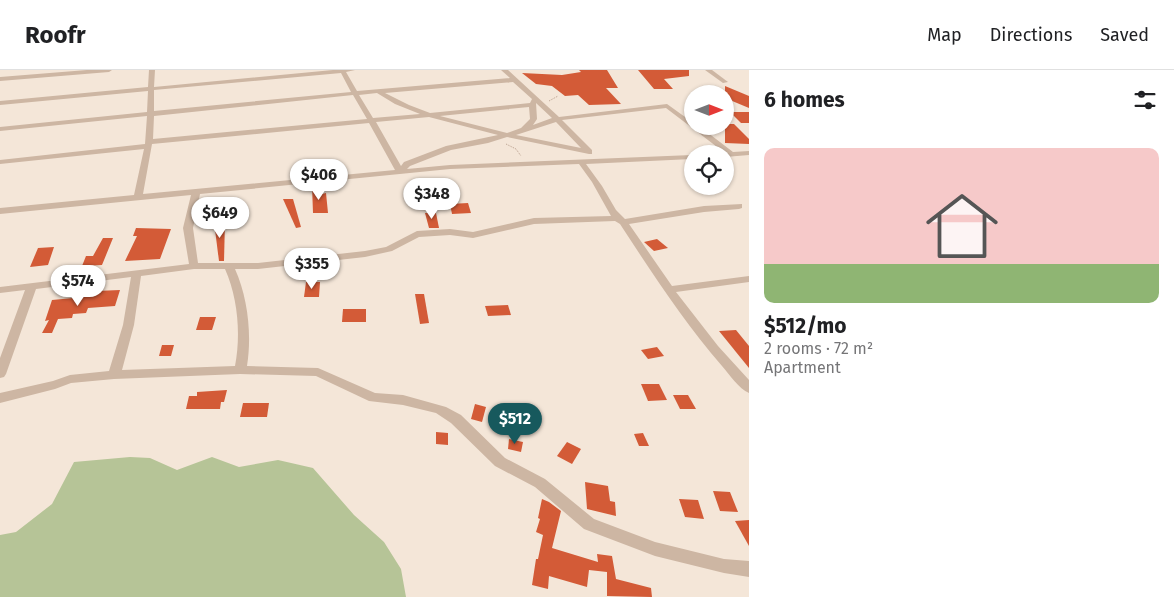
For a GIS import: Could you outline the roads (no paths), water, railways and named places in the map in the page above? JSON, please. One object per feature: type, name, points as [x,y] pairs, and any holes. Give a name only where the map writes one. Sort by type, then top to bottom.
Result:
[{"type":"street","points":[[0,79],[109,70]]},
{"type":"street","points":[[138,197],[148,144],[152,70]]},
{"type":"street","points":[[0,103],[352,70]]},
{"type":"street","points":[[504,70],[533,102],[557,119],[597,161]]},
{"type":"street","points":[[708,70],[725,82]]},
{"type":"street","points":[[344,72],[400,171]]},
{"type":"street","points":[[0,129],[356,93],[514,80]]},
{"type":"street","points":[[379,92],[405,106],[431,116],[503,136],[589,152]]},
{"type":"street","points":[[0,162],[372,120],[431,116],[533,102]]},
{"type":"street","points":[[524,130],[534,119],[533,102]]},
{"type":"street","points":[[400,171],[407,164],[448,148],[503,136],[557,119],[667,106],[684,119]]},
{"type":"street","points":[[704,135],[716,145]]},
{"type":"street","points":[[734,154],[749,153]]},
{"type":"street","points":[[0,211],[471,165],[684,157]]},
{"type":"street","points":[[581,162],[600,189],[608,206],[704,338],[723,362],[749,388]]},
{"type":"street","points":[[194,266],[188,228],[196,192]]},
{"type":"street","points":[[0,290],[194,266],[258,266],[365,254],[389,249],[417,234],[450,232],[473,235],[534,221],[620,220],[739,206]]},
{"type":"street","points":[[229,266],[239,296],[244,343],[240,370]]},
{"type":"street","points":[[114,375],[126,338],[133,305],[136,274]]},
{"type":"street","points":[[669,290],[749,279]]},
{"type":"street","points":[[0,374],[31,287]]},
{"type":"street","points":[[0,398],[55,385],[70,379],[114,375],[240,370],[318,372],[373,398],[403,400],[425,404],[441,410],[456,419],[500,462],[540,483],[589,524],[655,549],[724,566],[749,569]]}]
